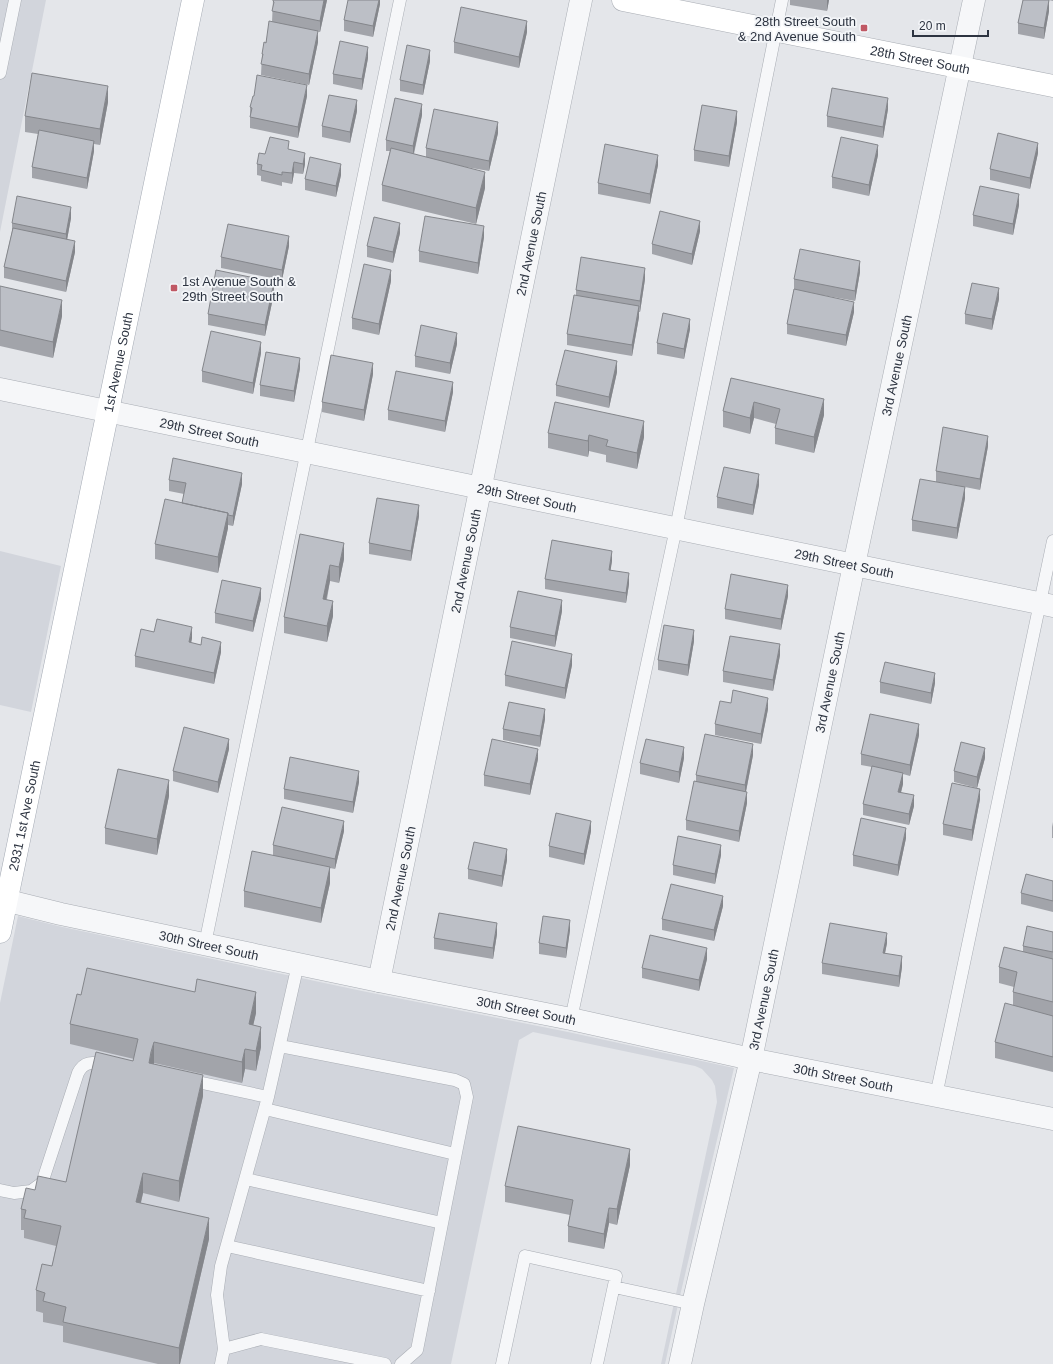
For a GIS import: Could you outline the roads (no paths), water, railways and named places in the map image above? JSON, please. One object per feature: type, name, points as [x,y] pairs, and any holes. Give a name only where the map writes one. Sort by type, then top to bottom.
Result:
[{"type":"main road","name":"1st Avenue South","points":[[43,723],[193,0]]},
{"type":"main road","name":"28th Street South","points":[[623,0],[1053,86]]},
{"type":"main road","name":"2931 1st Ave South","points":[[0,932],[3,900],[43,723]]},
{"type":"street","name":"2nd Avenue South","points":[[379,981],[581,0]]},
{"type":"street","name":"3rd Avenue South","points":[[680,1364],[751,1059],[854,565],[961,68],[974,0]]},
{"type":"street","name":"29th Street South","points":[[0,389],[108,410],[1046,605]]},
{"type":"street","name":"30th Street South","points":[[3,900],[61,914],[379,981],[571,1019],[751,1059],[1053,1119]]},
{"type":"lane","points":[[0,73],[15,0]]},
{"type":"lane","points":[[205,944],[400,0]]},
{"type":"lane","points":[[571,1019],[676,528],[782,0]]},
{"type":"lane","points":[[936,1096],[1046,605],[1053,542]]},
{"type":"lane","points":[[221,1364],[224,1349],[217,1294],[221,1266],[267,1103],[298,964]]},
{"type":"lane","points":[[280,1046],[455,1080],[464,1084],[467,1097],[417,1350],[401,1364]]},
{"type":"lane","points":[[0,1190],[14,1193],[31,1192],[42,1182],[78,1073],[82,1066],[87,1063],[94,1063],[122,1067]]},
{"type":"lane","points":[[175,1077],[456,1154]]},
{"type":"lane","points":[[246,1179],[442,1223]]},
{"type":"lane","points":[[227,1246],[429,1292]]},
{"type":"lane","points":[[502,1364],[525,1256],[616,1276],[597,1364]]},
{"type":"lane","points":[[614,1287],[693,1304]]},
{"type":"lane","points":[[224,1349],[261,1339],[385,1364]]},
{"type":"place","name":"28th Street South & 2nd Avenue South","points":[[864,28]]},
{"type":"place","name":"1st Avenue South & 29th Street South","points":[[174,288]]}]
